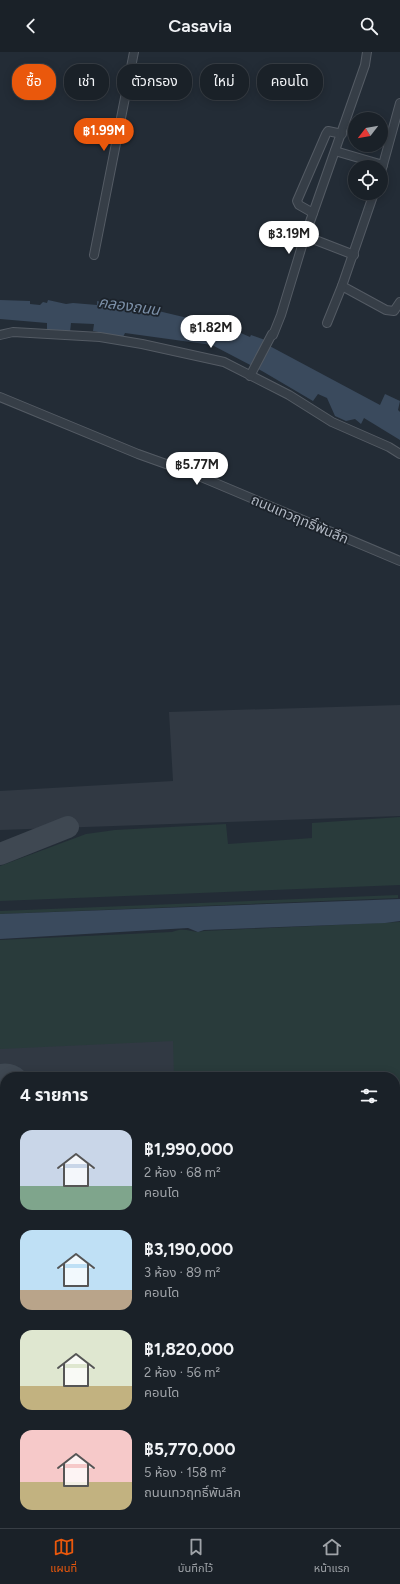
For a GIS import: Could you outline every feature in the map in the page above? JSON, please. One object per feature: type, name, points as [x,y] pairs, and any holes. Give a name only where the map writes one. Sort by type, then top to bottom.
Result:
[{"type":"street","points":[[94,255],[134,52]]},
{"type":"street","points":[[250,376],[281,315],[305,236],[342,134],[367,52]]},
{"type":"street","points":[[384,160],[400,103]]},
{"type":"street","points":[[313,213],[299,205],[297,201],[326,134],[328,132],[342,134]]},
{"type":"street","points":[[335,151],[360,160]]},
{"type":"street","points":[[327,323],[354,255],[372,200]]},
{"type":"street","points":[[305,236],[354,255]]},
{"type":"street","points":[[342,286],[386,310],[394,311],[400,302]]},
{"type":"street","points":[[0,335],[13,332],[100,337],[142,344],[224,362],[289,395],[332,422],[389,447],[400,454]]},
{"type":"street","name":"ถนนเทวฤทธิ์พันลึก","points":[[0,397],[138,454],[201,477],[400,561]]},
{"type":"shaded area","points":[[400,705],[400,816],[0,830],[0,791],[173,781],[169,712]]},
{"type":"shaded area","points":[[400,817],[400,885],[0,901],[0,866],[86,834],[115,830],[226,824],[228,844],[312,838],[312,823]]},
{"type":"shaded area","points":[[398,895],[398,898],[0,914],[0,911]]},
{"type":"shaded area","points":[[400,922],[400,1072],[174,1072],[173,1041],[0,1049],[0,940],[172,932],[177,930],[196,932]]},
{"type":"shaded area","points":[[400,971],[400,1072],[0,1072],[0,983]]},
{"type":"water","points":[[0,300],[30,301],[30,304],[40,305],[43,302],[47,303],[48,300],[66,304],[73,303],[97,305],[97,301],[131,309],[150,309],[217,325],[218,323],[250,337],[251,335],[265,340],[264,343],[380,405],[385,394],[400,401],[398,410],[400,412],[400,440],[364,418],[361,424],[355,419],[346,421],[335,416],[327,398],[318,394],[313,401],[262,371],[212,345],[125,333],[123,337],[93,331],[94,324],[71,323],[70,332],[47,330],[47,323],[0,319]]},
{"type":"water","points":[[400,899],[400,921],[385,923],[204,930],[198,932],[188,928],[0,939],[0,914]]},
{"type":"taxiway","points":[[0,854],[68,827]]},
{"type":"water label","name":"คลองถนน","points":[[129,306]]}]
